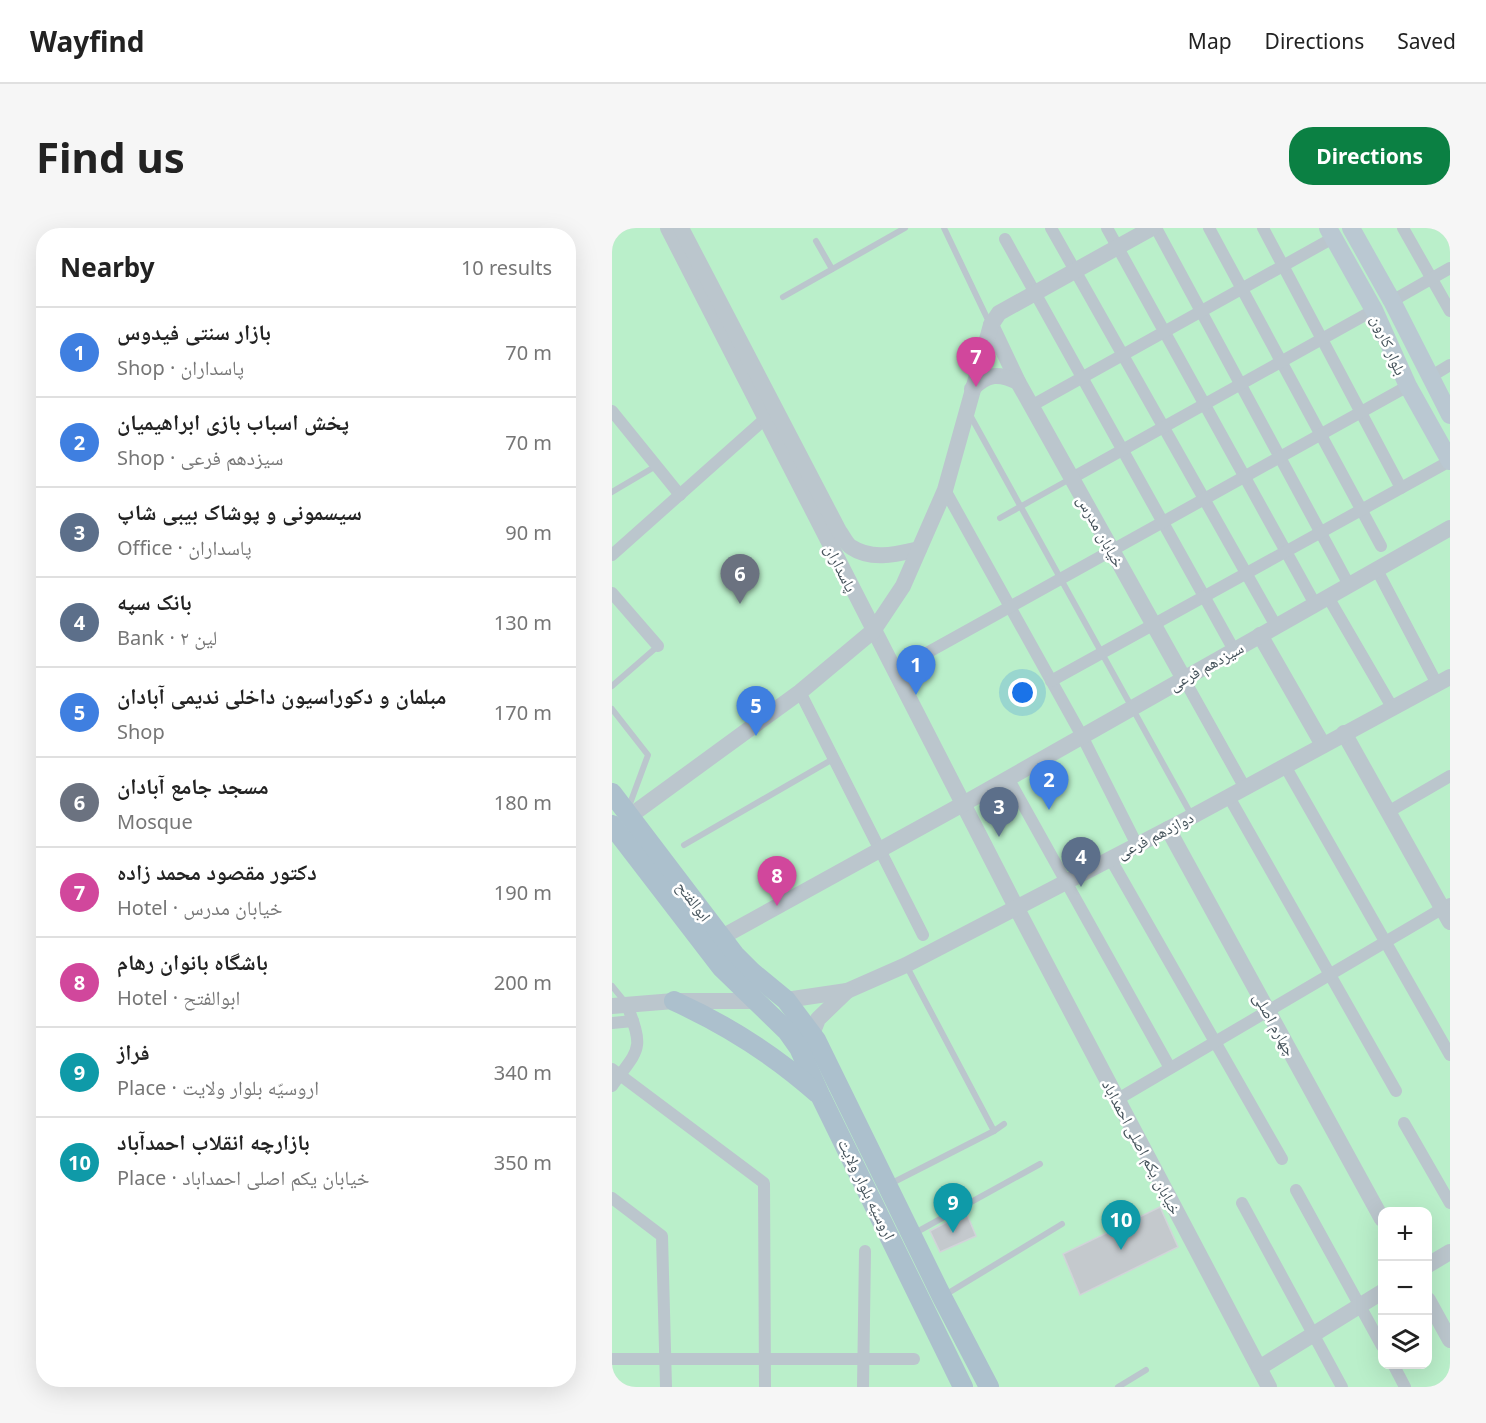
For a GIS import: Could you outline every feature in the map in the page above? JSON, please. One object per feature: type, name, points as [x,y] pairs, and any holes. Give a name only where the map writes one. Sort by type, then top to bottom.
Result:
[{"type":"main road","name":"بلوار کارون","points":[[1352,228],[1450,415]]},
{"type":"main road","name":"بلوار کارون","points":[[1330,233],[1374,310],[1408,386],[1450,461]]},
{"type":"main road","name":"ابوالفتح","points":[[612,793],[619,824],[721,967],[740,987],[758,1001]]},
{"type":"main road","name":"ابوالفتح","points":[[619,824],[752,972],[786,1000]]},
{"type":"main road","points":[[758,1001],[786,1000]]},
{"type":"main road","name":"اروسیّه بلوار ولایت","points":[[786,1000],[812,1034],[885,1196],[891,1238],[963,1387]]},
{"type":"main road","points":[[674,1001],[741,1036],[783,1065],[821,1097]]},
{"type":"main road","name":"اروسیّه بلوار ولایت","points":[[758,1001],[787,1031],[799,1048],[821,1097],[910,1232],[989,1387]]},
{"type":"main road","points":[[891,1238],[898,1231],[910,1232]]},
{"type":"street","name":"پاسداران","points":[[668,228],[1016,906]]},
{"type":"street","name":"پاسداران","points":[[681,228],[839,531],[850,547],[876,556],[919,549]]},
{"type":"street","points":[[1051,228],[1077,270],[1276,626]]},
{"type":"street","points":[[1107,228],[1286,552],[1322,600],[1392,707]]},
{"type":"street","points":[[619,824],[800,692],[873,631],[903,586],[945,490],[991,325],[999,313],[1152,228]]},
{"type":"street","points":[[1156,228],[1349,585]]},
{"type":"street","points":[[1209,228],[1381,546]]},
{"type":"street","points":[[1263,228],[1401,488]]},
{"type":"street","points":[[1403,228],[1450,311]]},
{"type":"street","points":[[1031,406],[1283,266],[1330,233]]},
{"type":"street","points":[[1005,239],[1234,650]]},
{"type":"street","points":[[1392,301],[1450,268]]},
{"type":"street","points":[[1072,478],[1374,310]]},
{"type":"street","name":"خیابان مدرس","points":[[991,325],[1031,406],[1184,679]]},
{"type":"street","points":[[1430,377],[1450,366]]},
{"type":"street","points":[[972,388],[982,380],[995,376],[1004,376],[1018,382]]},
{"type":"street","points":[[907,664],[1408,386]]},
{"type":"street","points":[[612,413],[680,495]]},
{"type":"street","points":[[612,555],[766,418]]},
{"type":"street","points":[[1051,681],[1450,461]]},
{"type":"street","points":[[945,490],[1082,736],[1137,845]]},
{"type":"street","name":"سیزدهم فرعی","points":[[722,937],[963,804],[1450,528]]},
{"type":"street","points":[[1377,570],[1444,681]]},
{"type":"street","points":[[612,593],[658,646]]},
{"type":"street","points":[[1260,636],[1323,745]]},
{"type":"street","points":[[1184,679],[1245,788]]},
{"type":"street","name":"دوازدهم فرعی","points":[[786,1000],[847,991],[906,965],[1229,797],[1392,707],[1444,681]]},
{"type":"street","points":[[800,692],[923,935]]},
{"type":"street","points":[[1118,1099],[1385,942],[1448,911],[1388,812],[1344,733]]},
{"type":"street","points":[[1284,766],[1450,1055]]},
{"type":"street","points":[[1388,812],[1450,776]]},
{"type":"street","points":[[1008,778],[1170,1068]]},
{"type":"street","points":[[1229,797],[1396,1091]]},
{"type":"street","name":"چهارم اصلی","points":[[1168,829],[1378,1210]]},
{"type":"street","points":[[1110,858],[1282,1159]]},
{"type":"street","name":"خیابان یکم اصلی احمداباد","points":[[1016,906],[1269,1387]]},
{"type":"street","points":[[812,1034],[818,1019],[847,991]]},
{"type":"street","points":[[620,1005],[674,1001],[758,1001]]},
{"type":"street","points":[[612,1086],[616,1072],[637,1050],[639,1042],[633,1021],[620,1005]]},
{"type":"street","points":[[612,1023],[633,1021]]},
{"type":"street","points":[[616,1072],[764,1183],[765,1387]]},
{"type":"street","points":[[1404,1123],[1450,1203]]},
{"type":"street","points":[[1296,1190],[1378,1337]]},
{"type":"street","points":[[612,1198],[662,1236],[666,1387]]},
{"type":"street","points":[[1242,1203],[1342,1387]]},
{"type":"street","points":[[863,1387],[865,1251]]},
{"type":"street","points":[[1432,1263],[1450,1252]]},
{"type":"street","points":[[1259,1368],[1378,1295]]},
{"type":"street","points":[[1432,1307],[1450,1340]]},
{"type":"street","points":[[612,1359],[914,1359]]},
{"type":"street","points":[[1395,1369],[1405,1387]]},
{"type":"lane","points":[[783,297],[905,228]]},
{"type":"lane","points":[[944,228],[991,325]]},
{"type":"lane","points":[[816,240],[832,269]]},
{"type":"lane","points":[[966,409],[1193,816]]},
{"type":"lane","points":[[612,492],[656,466]]},
{"type":"lane","points":[[1000,518],[1072,478]]},
{"type":"lane","points":[[612,686],[658,646]]},
{"type":"lane","points":[[612,709],[648,755],[619,824]]},
{"type":"lane","points":[[684,845],[833,759]]},
{"type":"lane","points":[[906,965],[994,1131]]},
{"type":"lane","points":[[612,986],[620,1005]]},
{"type":"lane","points":[[885,1196],[1004,1124]]},
{"type":"lane","points":[[910,1232],[1040,1164]]},
{"type":"lane","points":[[942,1297],[1062,1224]]},
{"type":"lane","points":[[1118,1387],[1146,1370]]},
{"type":"green space","points":[[612,228],[1450,228],[1450,1387],[612,1387]]},
{"type":"building","points":[[1160,1207],[1178,1247],[1080,1295],[1063,1254]]},
{"type":"building","points":[[966,1212],[976,1236],[940,1252],[930,1231]]},
{"type":"place","name":"دكتور مقصود محمد زاده","points":[[976,387]]},
{"type":"place","name":"مسجد جامع آبادان","points":[[740,604]]},
{"type":"place","name":"بازار سنتی فیدوس","points":[[916,695]]},
{"type":"place","name":"مبلمان و دکوراسیون داخلی ندیمی آبادان","points":[[756,736]]},
{"type":"place","name":"پخش اسباب بازی ابراهیمیان","points":[[1049,810]]},
{"type":"place","name":"سیسمونی و پوشاک بیبی شاپ","points":[[999,837]]},
{"type":"place","name":"بانک سپه","points":[[1081,887]]},
{"type":"place","name":"باشگاه بانوان رهام","points":[[777,906]]},
{"type":"place","name":"فراز","points":[[953,1233]]},
{"type":"place","name":"بازارچه انقلاب احمدآباد","points":[[1121,1250]]}]
